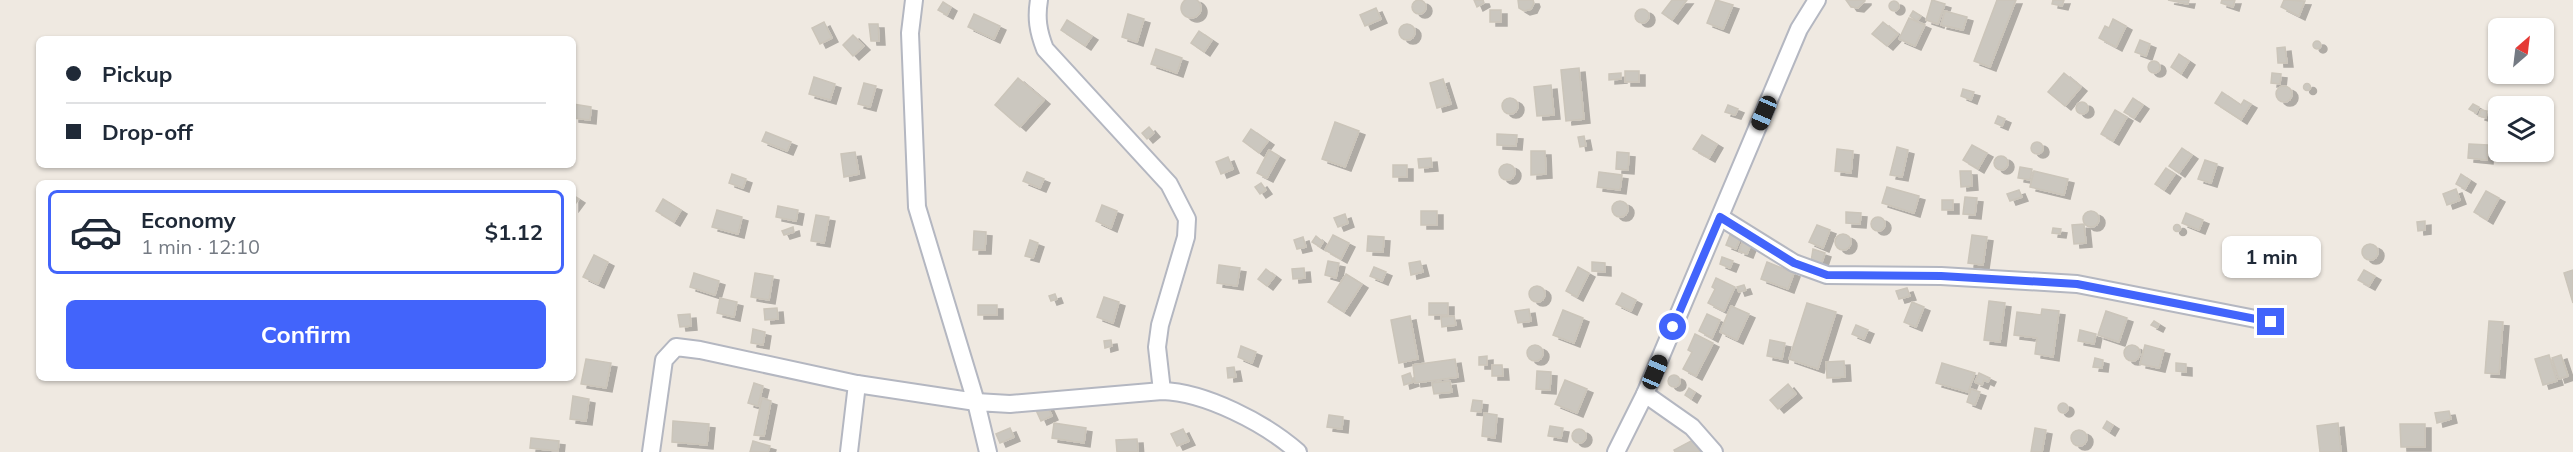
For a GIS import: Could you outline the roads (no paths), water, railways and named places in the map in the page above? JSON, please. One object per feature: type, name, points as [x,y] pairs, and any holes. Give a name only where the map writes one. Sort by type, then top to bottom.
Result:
[{"type":"street","points":[[914,0],[910,33],[917,207],[976,402],[988,452]]},
{"type":"street","points":[[1039,0],[1036,16],[1038,33],[1045,49],[1169,184],[1186,219],[1186,237],[1160,325],[1157,347],[1162,391]]},
{"type":"street","points":[[1616,452],[1645,394],[1799,29],[1817,0]]},
{"type":"street","points":[[1720,217],[1794,263],[1827,275],[1929,276],[2077,284],[2271,322]]},
{"type":"street","points":[[651,452],[664,360],[676,347],[700,350],[857,384],[976,402],[1010,404],[1162,391],[1183,392],[1251,421],[1298,452]]},
{"type":"street","points":[[849,452],[857,384]]},
{"type":"street","points":[[1645,394],[1692,427],[1714,452]]}]
